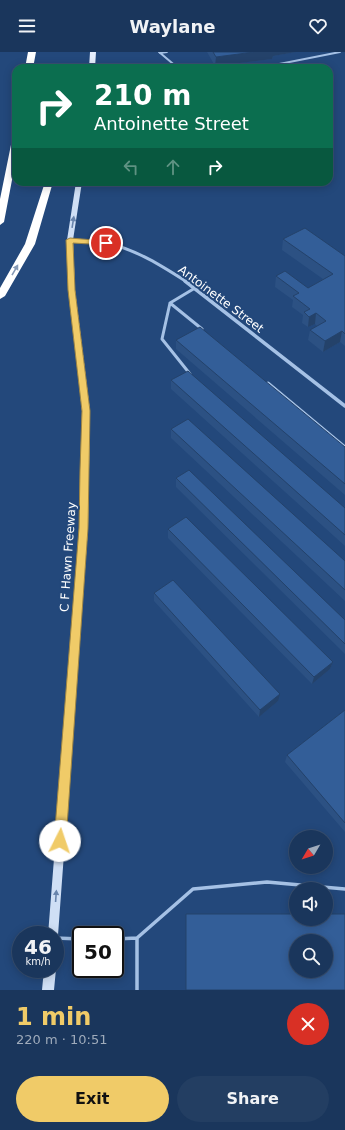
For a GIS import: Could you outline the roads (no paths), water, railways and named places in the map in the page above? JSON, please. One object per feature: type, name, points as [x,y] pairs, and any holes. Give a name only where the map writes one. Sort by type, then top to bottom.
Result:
[{"type":"highway","points":[[30,64],[32,52]]},
{"type":"highway","points":[[0,222],[12,158]]},
{"type":"highway","points":[[0,296],[30,244],[49,186]]},
{"type":"main road","points":[[92,64],[93,52]]},
{"type":"main road","name":"C F Hawn Freeway","points":[[54,926],[84,528],[86,411],[72,290],[70,240],[78,186]]},
{"type":"main road","points":[[48,990],[49,978]]},
{"type":"street","name":"Antoinette Street","points":[[70,240],[106,243],[133,251],[162,266],[195,288],[345,406]]},
{"type":"lane","points":[[159,52],[166,52]]},
{"type":"lane","points":[[159,52],[173,64]]},
{"type":"lane","points":[[279,64],[340,52]]},
{"type":"lane","points":[[192,375],[186,370],[162,339],[170,303],[195,288]]},
{"type":"lane","points":[[170,303],[202,330]]},
{"type":"lane","points":[[262,378],[345,447]]},
{"type":"lane","points":[[124,939],[137,938],[193,889],[267,882],[345,889]]},
{"type":"lane","points":[[137,938],[137,990]]}]
